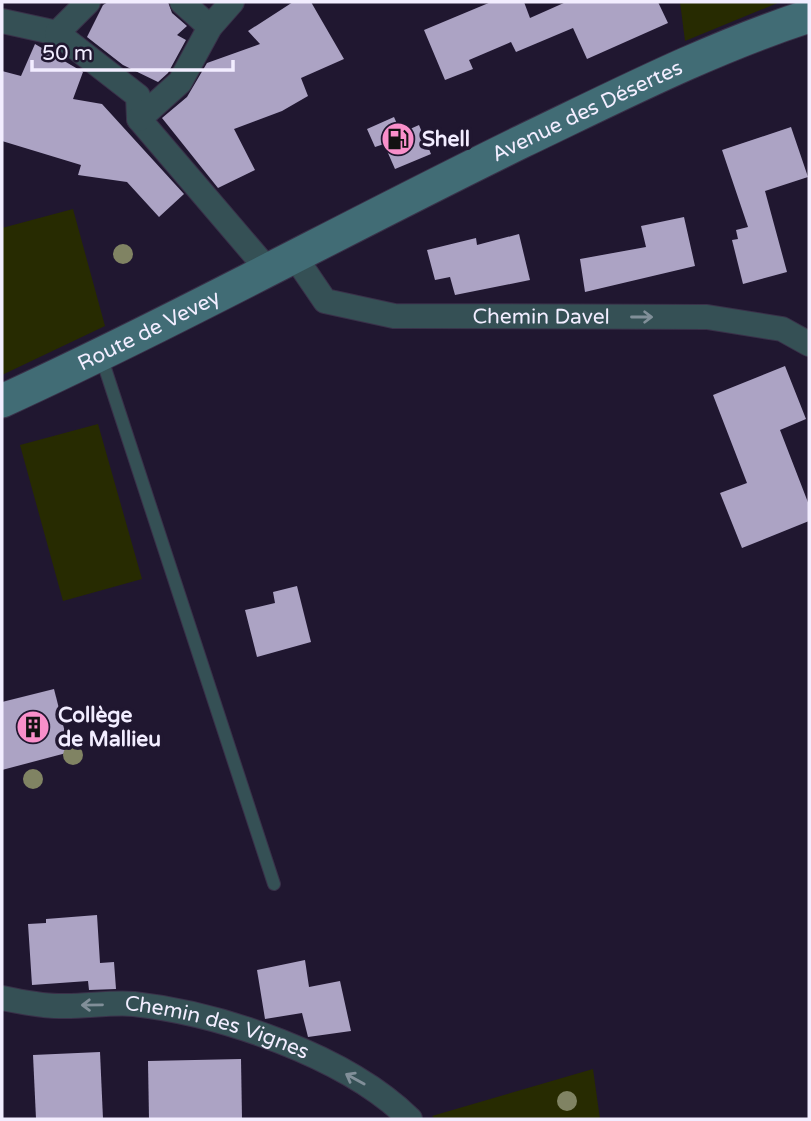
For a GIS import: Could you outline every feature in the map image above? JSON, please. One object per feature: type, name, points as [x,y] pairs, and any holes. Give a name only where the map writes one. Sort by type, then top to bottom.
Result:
[{"type":"main road","name":"Avenue des Désertes","points":[[281,263],[647,81],[737,42],[809,16]]},
{"type":"main road","name":"Route de Vevey","points":[[2,401],[101,355],[281,263]]},
{"type":"street","points":[[57,33],[88,2]]},
{"type":"street","points":[[182,2],[211,27]]},
{"type":"street","points":[[139,119],[180,82],[211,27],[232,2]]},
{"type":"street","points":[[2,21],[57,33],[138,96],[139,119]]},
{"type":"street","name":"Chemin Davel","points":[[139,119],[281,263],[325,301],[394,316],[706,317],[782,329],[809,344]]},
{"type":"street","name":"Chemin des Vignes","points":[[2,998],[32,1005],[134,1004],[221,1022],[300,1048],[366,1085],[410,1119]]},
{"type":"lane","points":[[101,355],[274,884]]},
{"type":"green space","points":[[680,2],[780,2],[685,41]]},
{"type":"green space","points":[[73,209],[105,326],[2,375],[2,228]]},
{"type":"green space","points":[[98,424],[142,579],[63,601],[20,445]]},
{"type":"green space","points":[[593,1069],[600,1119],[435,1119],[432,1116]]},
{"type":"building","points":[[108,2],[168,2],[172,13],[187,26],[177,35],[186,40],[168,73],[158,82],[123,65],[87,37],[103,5]]},
{"type":"building","points":[[293,2],[311,2],[344,59],[301,78],[308,96],[282,111],[234,129],[255,170],[218,188],[162,118],[187,97],[207,63],[260,44],[248,31]]},
{"type":"building","points":[[491,2],[524,2],[530,18],[566,2],[658,2],[668,23],[587,59],[573,28],[516,52],[511,42],[469,60],[473,69],[445,80],[424,30]]},
{"type":"building","points":[[35,44],[83,72],[73,99],[102,104],[184,194],[159,217],[127,182],[78,175],[81,165],[2,141],[2,71],[21,76]]},
{"type":"building","name":"Shell","points":[[394,117],[401,133],[419,125],[431,154],[395,169],[384,144],[375,147],[367,129]]},
{"type":"building","points":[[791,127],[808,177],[765,191],[787,272],[743,284],[732,240],[738,239],[736,230],[748,227],[722,150]]},
{"type":"building","points":[[684,217],[695,266],[585,292],[580,259],[646,247],[641,226]]},
{"type":"building","points":[[519,234],[530,280],[455,295],[450,277],[435,280],[427,250],[476,238],[477,245]]},
{"type":"building","points":[[785,366],[806,419],[780,430],[809,505],[809,521],[742,548],[720,493],[747,483],[713,395]]},
{"type":"building","points":[[297,586],[311,642],[257,657],[245,610],[275,603],[273,592]]},
{"type":"building","name":"Collège de Mallieu","points":[[54,689],[70,752],[2,770],[2,702]]},
{"type":"building","points":[[97,915],[100,963],[114,962],[116,989],[89,990],[88,981],[32,985],[28,924],[46,923],[46,919]]},
{"type":"building","points":[[305,960],[309,987],[340,981],[351,1031],[308,1037],[302,1013],[265,1019],[257,970]]},
{"type":"building","points":[[100,1052],[103,1119],[36,1119],[33,1055]]},
{"type":"building","points":[[241,1059],[242,1119],[149,1119],[148,1061]]},
{"type":"place","name":"Shell","points":[[398,139]]},
{"type":"place","name":"Collège de Mallieu","points":[[33,727]]}]
